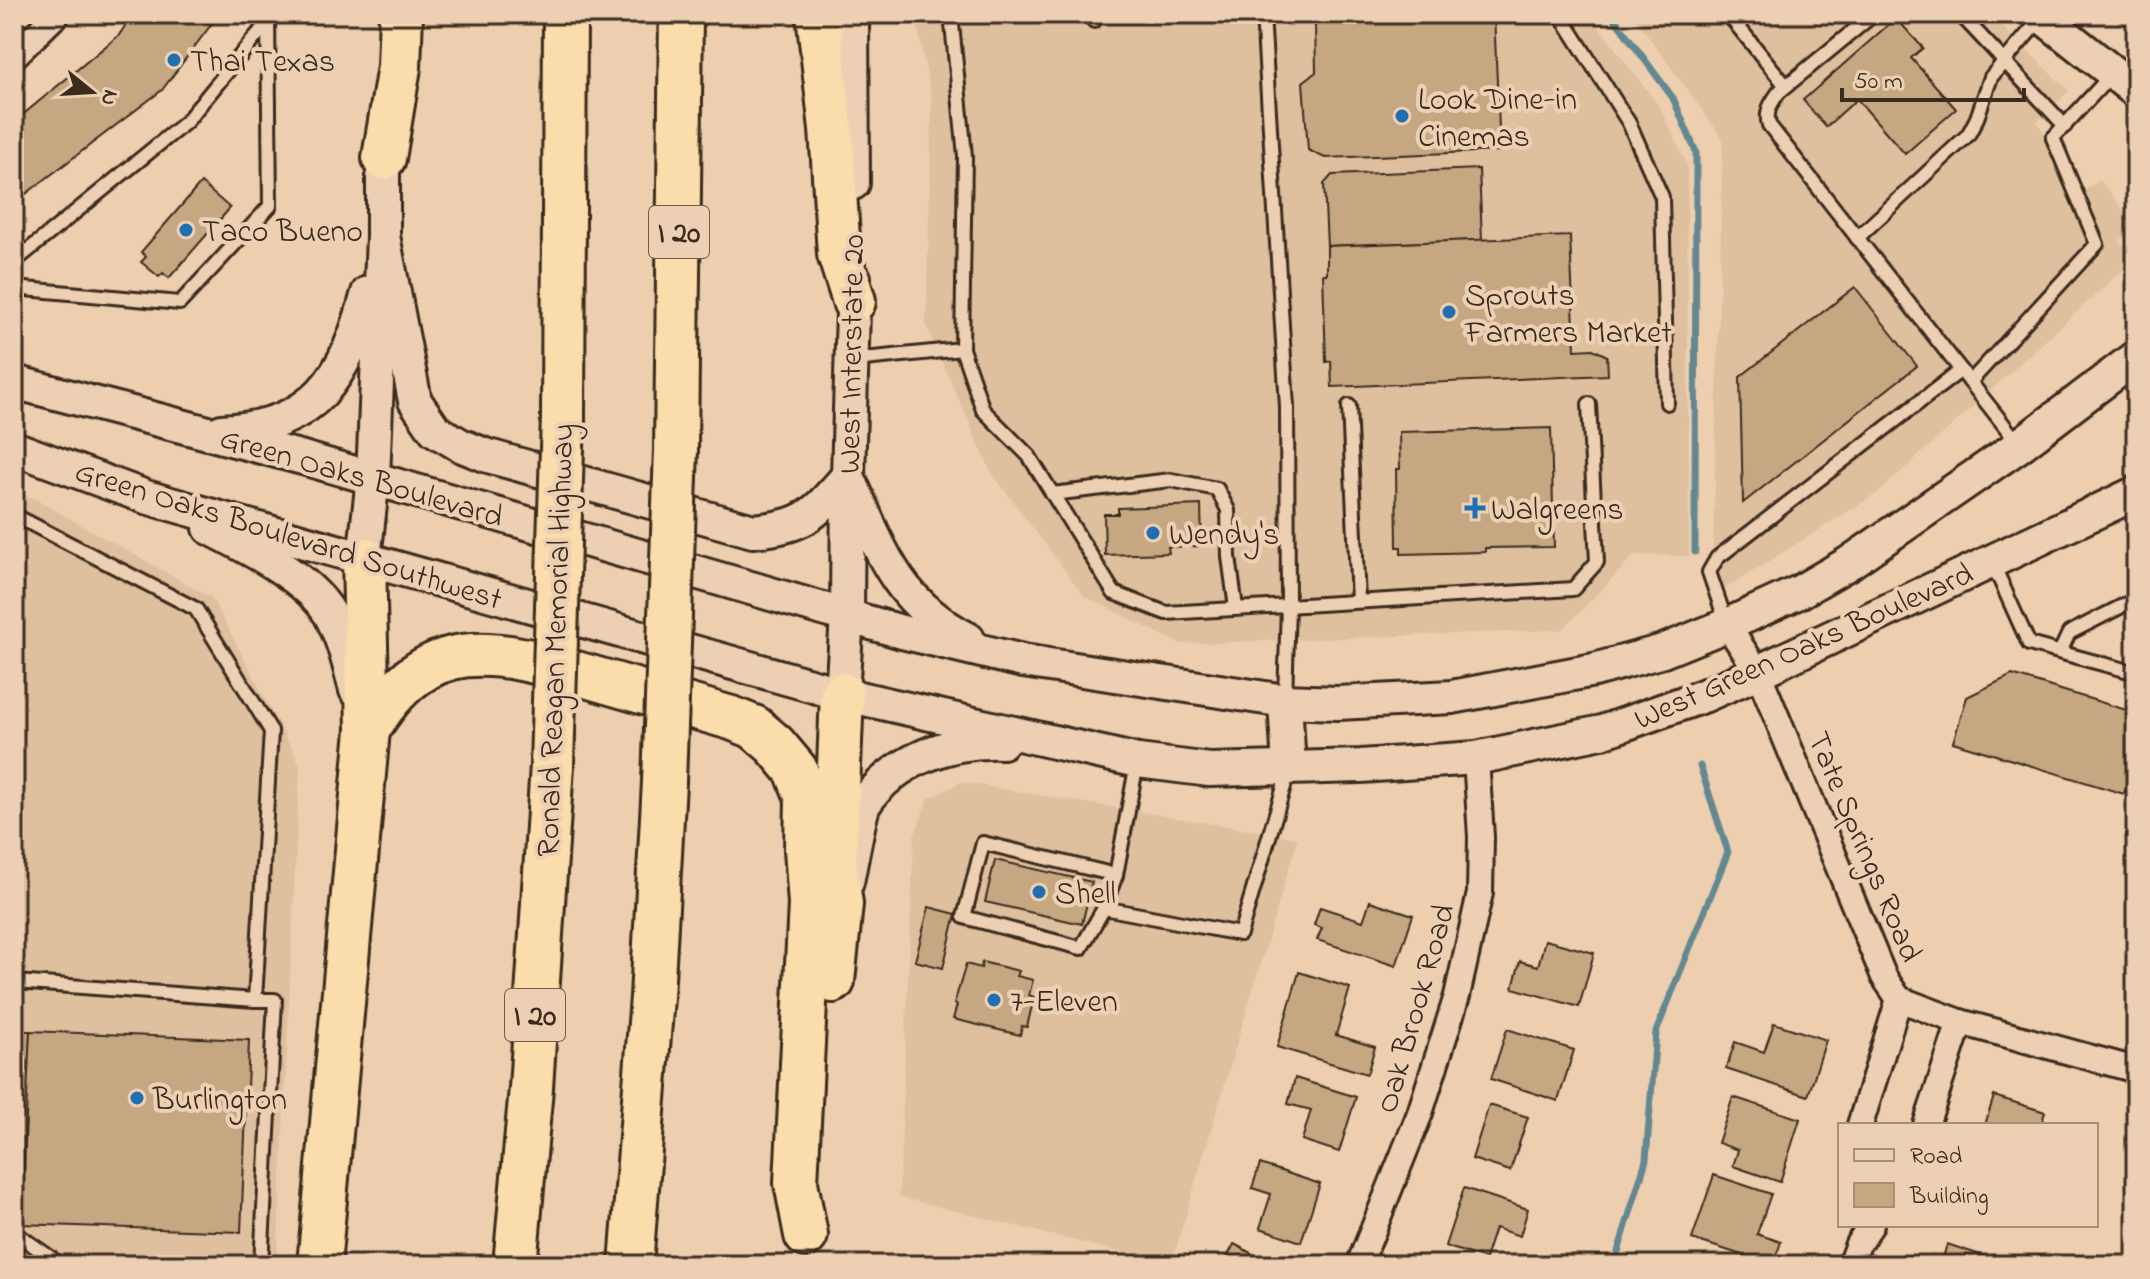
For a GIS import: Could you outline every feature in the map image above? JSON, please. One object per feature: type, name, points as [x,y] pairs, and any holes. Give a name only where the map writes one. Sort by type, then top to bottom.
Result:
[{"type":"highway","points":[[384,158],[399,67],[401,14]]},
{"type":"highway","name":"Ronald Reagan Memorial Highway","points":[[515,1265],[531,1088],[552,765],[563,417],[565,14]]},
{"type":"highway","name":"I 20","points":[[631,1265],[652,997],[664,782],[676,449],[681,14]]},
{"type":"highway","points":[[818,14],[831,129],[839,254],[854,301]]},
{"type":"highway","points":[[319,1265],[368,730],[364,559]]},
{"type":"highway","points":[[368,730],[383,704],[405,682],[430,666],[456,656],[485,653],[523,657],[731,718],[754,727],[775,745],[796,770],[807,798],[806,849],[810,904],[796,1183],[804,1250]]},
{"type":"highway","points":[[804,1250],[841,904],[835,862],[842,694]]},
{"type":"main road","points":[[364,559],[373,478],[383,236],[384,158],[379,14]]},
{"type":"main road","name":"West Interstate 20","points":[[842,694],[847,616],[854,301],[852,14]]},
{"type":"main road","points":[[2040,16],[2124,82]]},
{"type":"main road","points":[[174,424],[215,431],[269,424],[298,414],[324,392],[357,334],[383,236]]},
{"type":"main road","points":[[383,236],[415,401],[435,430],[485,455],[753,531],[781,529],[800,523],[815,513],[848,476],[881,551],[909,597],[946,628],[1023,661]]},
{"type":"main road","name":"West Green Oaks Boulevard","points":[[847,616],[1023,661],[1285,701],[1383,702],[1452,697],[1594,670],[1663,651],[1799,592],[1849,563],[2020,445],[2136,357]]},
{"type":"main road","name":"Green Oaks Boulevard","points":[[14,382],[373,478],[847,616]]},
{"type":"main road","points":[[14,403],[70,419],[121,412]]},
{"type":"main road","name":"Green Oaks Boulevard Southwest","points":[[14,448],[146,497],[842,694]]},
{"type":"main road","name":"West Green Oaks Boulevard","points":[[842,694],[1138,761],[1210,770],[1404,764],[1476,758],[1602,732],[1703,696],[2136,493]]},
{"type":"main road","points":[[146,497],[225,536],[297,578],[329,612],[345,648],[368,730]]},
{"type":"main road","points":[[1285,701],[1289,767]]},
{"type":"main road","points":[[841,904],[864,805],[892,775],[935,750],[978,741],[1051,743]]},
{"type":"street","points":[[14,56],[57,14]]},
{"type":"street","name":"Tate Springs Road","points":[[1727,625],[1758,672],[1884,977],[1899,999],[1960,1022],[2136,1070]]},
{"type":"street","name":"Oak Brook Road","points":[[1359,1265],[1420,1113],[1457,996],[1480,893],[1481,837],[1476,758]]},
{"type":"street","points":[[1861,1123],[1899,999]]},
{"type":"street","points":[[1927,1123],[1960,1022]]},
{"type":"lane","points":[[951,14],[965,156],[962,349],[983,410],[1029,456],[1114,593],[1166,613],[1573,589],[1597,562],[1589,404]]},
{"type":"lane","points":[[1263,14],[1287,407],[1285,701]]},
{"type":"lane","points":[[1560,14],[1629,123],[1662,197],[1667,403]]},
{"type":"lane","points":[[1728,14],[1786,86]]},
{"type":"lane","points":[[1874,14],[1786,86],[1771,103],[1766,117],[1769,125],[2020,445]]},
{"type":"lane","points":[[1960,14],[2065,126]]},
{"type":"lane","points":[[1857,238],[1968,135],[1991,77],[2040,16]]},
{"type":"lane","points":[[14,262],[186,122],[268,18]]},
{"type":"lane","points":[[14,288],[180,303],[270,206],[268,18]]},
{"type":"lane","points":[[1970,382],[2097,244],[2053,138],[2124,82]]},
{"type":"lane","points":[[852,360],[962,349]]},
{"type":"lane","points":[[1727,625],[1709,572],[1717,558],[1961,370]]},
{"type":"lane","points":[[1349,406],[1358,601]]},
{"type":"lane","points":[[1052,494],[1171,480],[1217,489],[1228,510],[1229,557],[1236,608]]},
{"type":"lane","points":[[14,515],[196,609],[271,731],[255,1000]]},
{"type":"lane","points":[[1992,562],[2029,644],[2136,673]]},
{"type":"lane","points":[[2060,652],[2069,633],[2136,599]]},
{"type":"lane","points":[[1116,875],[983,843],[964,917],[1081,948],[1104,908],[1116,875],[1138,761]]},
{"type":"lane","points":[[1104,908],[1240,934],[1289,767]]},
{"type":"lane","points":[[14,979],[16,982],[275,1000],[261,1265]]},
{"type":"lane","points":[[14,1232],[61,1265]]},
{"type":"shaded area","points":[[915,14],[1589,14],[1659,106],[1687,165],[1689,556],[1635,555],[1562,630],[1180,644],[1084,596],[991,472],[926,326],[932,101]]},
{"type":"shaded area","points":[[1632,14],[1989,14],[2069,91],[2037,122],[2083,191],[2100,180],[2136,227],[2119,241],[2136,258],[1879,492],[1712,597],[1723,139]]},
{"type":"shaded area","points":[[14,492],[33,498],[212,598],[300,764],[277,1265],[19,1265],[14,1261]]},
{"type":"shaded area","points":[[961,782],[1298,838],[1171,1265],[899,1197],[914,836],[928,799]]},
{"type":"building","points":[[133,14],[219,14],[162,90],[14,203],[14,122],[119,35]]},
{"type":"building","name":"Look Dine-in Cinemas","points":[[1300,14],[1494,14],[1500,151],[1325,158],[1308,150],[1303,82],[1316,72],[1315,24],[1300,18]]},
{"type":"building","points":[[1896,18],[1923,48],[1911,58],[1956,109],[1905,154],[1857,99],[1826,127],[1803,100]]},
{"type":"building","points":[[1479,169],[1482,240],[1327,246],[1324,184],[1332,175]]},
{"type":"building","name":"Taco Bueno","points":[[201,183],[230,208],[169,278],[163,273],[159,277],[141,262],[146,257],[141,252]]},
{"type":"building","name":"Sprouts Farmers Market","points":[[1570,236],[1575,350],[1593,349],[1607,356],[1608,375],[1332,387],[1331,361],[1326,362],[1323,274],[1327,274],[1327,246]]},
{"type":"building","points":[[1855,287],[1917,366],[1743,503],[1740,377]]},
{"type":"building","name":"Walgreens","points":[[1551,428],[1554,547],[1401,554],[1401,547],[1397,547],[1399,432]]},
{"type":"building","name":"Wendy's","points":[[1201,505],[1202,546],[1168,547],[1169,553],[1105,555],[1104,514],[1118,514],[1118,508]]},
{"type":"building","points":[[2012,675],[2136,713],[2136,758],[2124,794],[1953,742],[1967,697]]},
{"type":"building","name":"Shell","points":[[995,860],[1092,882],[1082,924],[985,902]]},
{"type":"building","points":[[1370,901],[1413,915],[1396,966],[1317,940],[1322,928],[1314,925],[1320,907],[1363,921]]},
{"type":"building","points":[[929,907],[956,914],[943,968],[915,961]]},
{"type":"building","points":[[1545,940],[1594,953],[1579,1007],[1513,988],[1520,961],[1538,966]]},
{"type":"building","name":"7-Eleven","points":[[982,962],[1019,971],[1017,976],[1033,980],[1029,995],[1034,997],[1027,1027],[1022,1026],[1020,1035],[953,1019],[957,1005],[954,1004],[966,964],[981,968]]},
{"type":"building","points":[[1299,972],[1350,988],[1336,1035],[1375,1047],[1367,1074],[1277,1047]]},
{"type":"building","points":[[1774,1023],[1826,1040],[1808,1096],[1726,1069],[1735,1042],[1764,1052]]},
{"type":"building","points":[[1507,1029],[1574,1050],[1558,1101],[1491,1079]]},
{"type":"building","points":[[14,1031],[30,1031],[26,1155],[14,1155]]},
{"type":"building","name":"Burlington","points":[[30,1031],[249,1040],[241,1232],[21,1224]]},
{"type":"building","points":[[1295,1078],[1356,1097],[1339,1152],[1302,1140],[1311,1110],[1288,1104]]},
{"type":"building","points":[[1994,1096],[2045,1112],[2042,1123],[1986,1123]]},
{"type":"building","points":[[1733,1097],[1800,1119],[1780,1182],[1733,1166],[1738,1150],[1718,1143]]},
{"type":"building","points":[[1489,1105],[1528,1117],[1510,1171],[1472,1159]]},
{"type":"building","points":[[1260,1164],[1320,1184],[1301,1242],[1260,1228],[1271,1194],[1252,1188]]},
{"type":"building","points":[[1714,1175],[1771,1194],[1757,1234],[1781,1242],[1773,1265],[1692,1239]]},
{"type":"building","points":[[1464,1188],[1528,1209],[1520,1236],[1495,1228],[1485,1259],[1445,1246]]},
{"type":"building","points":[[1234,1244],[1273,1265],[1223,1265]]},
{"type":"building","points":[[1947,1244],[1999,1261],[1997,1265],[1941,1265]]},
{"type":"waterway","points":[[1611,14],[1673,98],[1696,152],[1695,552]]},
{"type":"waterway","points":[[1614,1265],[1646,1160],[1656,1032],[1728,852],[1700,766]]},
{"type":"place","name":"Thai Texas","points":[[174,60]]},
{"type":"place","name":"Look Dine-in Cinemas","points":[[1402,116]]},
{"type":"place","name":"Taco Bueno","points":[[186,230]]},
{"type":"place","name":"Sprouts Farmers Market","points":[[1449,312]]},
{"type":"place","name":"Walgreens","points":[[1475,508]]},
{"type":"place","name":"Wendy's","points":[[1153,533]]},
{"type":"place","name":"Shell","points":[[1039,892]]},
{"type":"place","name":"7-Eleven","points":[[994,1000]]},
{"type":"place","name":"Burlington","points":[[137,1098]]}]
